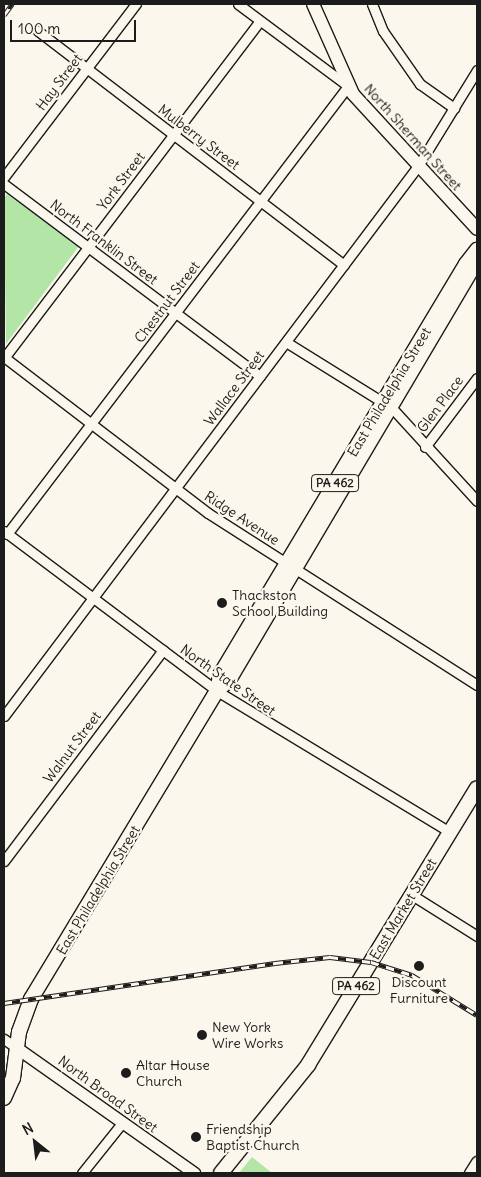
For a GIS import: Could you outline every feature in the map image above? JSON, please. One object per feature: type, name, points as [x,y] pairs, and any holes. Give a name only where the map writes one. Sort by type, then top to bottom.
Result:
[{"type":"main road","name":"North Sherman Street","points":[[313,4],[348,86],[418,166],[477,229]]},
{"type":"main road","name":"East Philadelphia Street","points":[[388,405],[466,264],[477,250]]},
{"type":"main road","name":"East Philadelphia Street","points":[[4,1098],[13,1078],[19,1032],[31,999],[217,691],[229,680],[292,566],[477,261]]},
{"type":"main road","name":"East Market Street","points":[[221,1173],[308,1065],[477,788]]},
{"type":"street","name":"Hay Street","points":[[4,177],[136,4]]},
{"type":"street","points":[[238,4],[348,86]]},
{"type":"street","points":[[372,4],[383,31],[420,84],[454,108]]},
{"type":"street","name":"York Street","points":[[4,357],[260,20]]},
{"type":"street","name":"Mulberry Street","points":[[38,31],[344,265]]},
{"type":"street","name":"Wallace Street","points":[[4,716],[418,166],[477,70]]},
{"type":"street","name":"Chestnut Street","points":[[6,532],[91,424],[348,86]]},
{"type":"street","name":"North Franklin Street","points":[[4,184],[260,376]]},
{"type":"street","points":[[286,342],[388,405],[477,500]]},
{"type":"street","name":"Ridge Avenue","points":[[4,357],[175,489],[477,684]]},
{"type":"street","name":"Glen Place","points":[[426,447],[477,378]]},
{"type":"street","name":"North State Street","points":[[6,532],[217,691],[450,832]]},
{"type":"street","name":"Walnut Street","points":[[4,861],[163,650]]},
{"type":"street","points":[[412,895],[477,936]]},
{"type":"street","name":"North Broad Street","points":[[4,1039],[194,1173]]},
{"type":"street","points":[[82,1173],[122,1123]]},
{"type":"street","points":[[470,1173],[477,1162]]},
{"type":"green space","points":[[7,194],[79,246],[6,344],[4,198]]},
{"type":"green space","points":[[252,1157],[272,1173],[239,1173]]},
{"type":"railway","points":[[4,15],[12,4]]},
{"type":"railway","points":[[4,1003],[275,963],[330,957],[371,962],[412,975],[477,1015]]},
{"type":"place","name":"Thackston School Building","points":[[222,603]]},
{"type":"place","name":"Discount Furniture","points":[[419,966]]},
{"type":"place","name":"New York Wire Works","points":[[202,1035]]},
{"type":"place","name":"Altar House Church","points":[[126,1073]]},
{"type":"place","name":"Friendship Baptist Church","points":[[196,1137]]}]
